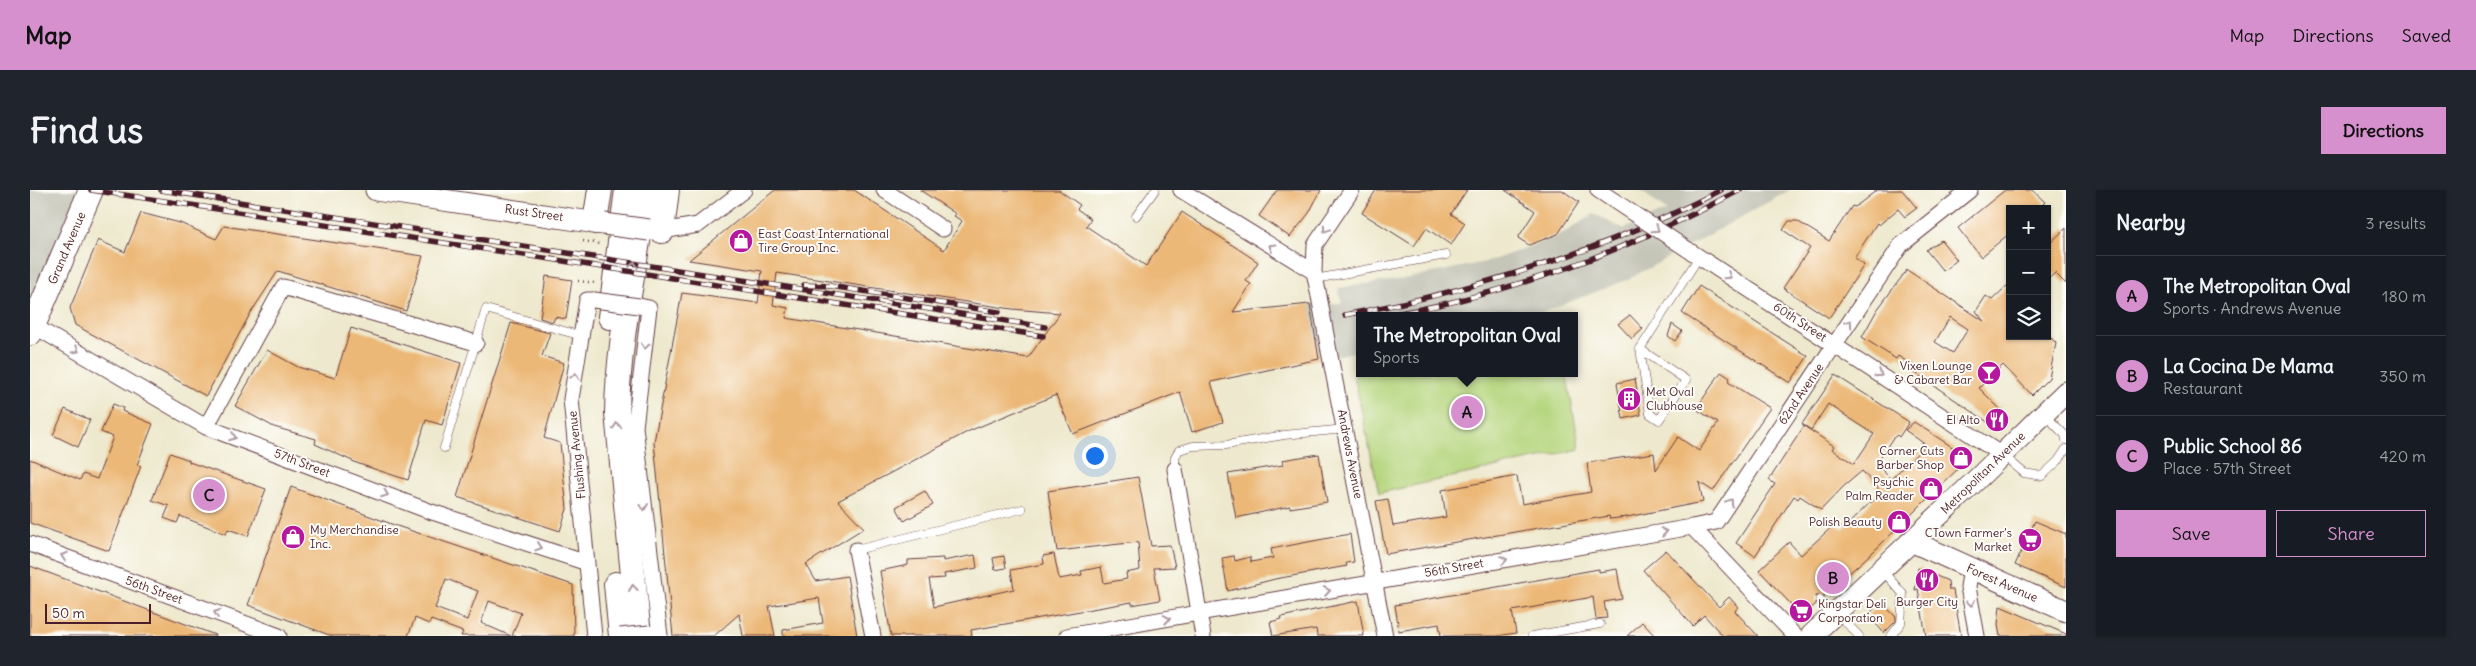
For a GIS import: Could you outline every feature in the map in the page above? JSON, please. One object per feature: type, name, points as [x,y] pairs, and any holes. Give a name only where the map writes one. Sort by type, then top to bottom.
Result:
[{"type":"main road","name":"Grand Avenue","points":[[32,329],[91,190]]},
{"type":"main road","name":"Rust Street","points":[[376,190],[597,233],[656,230]]},
{"type":"main road","points":[[597,233],[600,190]]},
{"type":"main road","name":"Flushing Avenue","points":[[621,636],[602,442],[601,407],[603,367],[628,190]]},
{"type":"main road","points":[[646,190],[624,329],[617,384],[616,413],[652,634]]},
{"type":"main road","points":[[656,230],[667,190]]},
{"type":"main road","name":"Metropolitan Avenue","points":[[1811,636],[1830,609],[1882,570],[2066,392]]},
{"type":"main road","name":"Forest Avenue","points":[[1911,542],[2066,611]]},
{"type":"street","points":[[656,230],[698,225],[744,190]]},
{"type":"street","points":[[884,190],[943,229]]},
{"type":"street","points":[[1181,190],[1315,276]]},
{"type":"street","name":"Andrews Avenue","points":[[1352,190],[1315,245],[1315,276],[1385,636]]},
{"type":"street","name":"60th Street","points":[[1598,190],[2002,455]]},
{"type":"street","name":"62nd Avenue","points":[[1692,527],[1716,522],[1901,245],[1970,190]]},
{"type":"street","points":[[206,427],[282,287],[476,343]]},
{"type":"street","name":"Flushing Avenue","points":[[594,636],[571,399],[587,300],[649,308],[635,427],[652,634]]},
{"type":"street","name":"57th Street","points":[[32,329],[206,427],[429,511],[587,563]]},
{"type":"street","points":[[1175,468],[1202,636]]},
{"type":"street","points":[[1692,527],[1795,636]]},
{"type":"street","name":"56th Street","points":[[1067,636],[1692,527]]},
{"type":"street","name":"56th Street","points":[[30,544],[279,636]]},
{"type":"street","points":[[856,550],[873,636]]},
{"type":"street","points":[[1970,569],[1968,587],[1977,636]]},
{"type":"street","points":[[621,636],[652,634]]},
{"type":"lane","points":[[1136,216],[1155,190]]},
{"type":"lane","points":[[1640,349],[1686,380],[1659,420],[1650,414],[1640,349],[1693,253]]},
{"type":"lane","points":[[1315,276],[1446,255]]},
{"type":"lane","points":[[444,448],[486,309],[582,336]]},
{"type":"lane","points":[[2044,414],[2066,435],[2066,440]]},
{"type":"lane","points":[[1175,468],[1175,456],[1179,450],[1193,446],[1226,445],[1284,435],[1344,429]]},
{"type":"lane","points":[[2002,455],[2024,474],[2042,476],[2058,461],[2066,449]]},
{"type":"lane","points":[[856,550],[1022,508]]},
{"type":"lane","points":[[1882,570],[1903,594],[1901,623],[1891,636]]},
{"type":"lane","points":[[1830,609],[1859,636]]},
{"type":"lane","points":[[1532,636],[1600,624]]},
{"type":"path","points":[[578,281],[599,284]]},
{"type":"shaded area","points":[[30,190],[91,190],[30,334]]},
{"type":"shaded area","points":[[1640,190],[1790,190],[1629,279],[1543,312],[1356,312],[1356,352],[1319,359],[1310,304],[1342,303],[1338,288],[1403,279],[1490,261],[1559,236],[1594,214],[1623,229],[1667,211]]},
{"type":"green space","points":[[1356,374],[1356,377],[1567,377],[1580,449],[1379,493],[1354,375]]},
{"type":"building","points":[[775,190],[854,190],[944,250],[962,221],[954,216],[956,214],[920,190],[1059,190],[1080,205],[1077,209],[1091,219],[1086,226],[1146,266],[1182,212],[1258,262],[1246,281],[1251,284],[1233,312],[1310,304],[1319,359],[1211,382],[1223,422],[1192,432],[1180,392],[1073,434],[1056,395],[969,431],[838,501],[864,528],[806,564],[816,581],[847,576],[857,636],[783,636],[783,630],[823,623],[819,598],[769,606],[775,636],[743,636],[739,614],[714,636],[673,636],[654,442],[682,293],[758,303],[762,271],[689,260]],"holes":[[[777,273],[1012,309],[1060,313],[1028,358],[786,318],[788,308],[773,305]]]},
{"type":"building","points":[[1277,190],[1321,190],[1309,213],[1290,237],[1259,216]]},
{"type":"building","points":[[1376,190],[1467,190],[1451,214],[1465,223],[1451,245],[1426,228],[1414,246],[1362,213]]},
{"type":"building","points":[[1505,190],[1562,190],[1579,202],[1558,234],[1529,245],[1518,238],[1535,211]]},
{"type":"building","points":[[1877,190],[1902,190],[1917,208],[1905,217],[1898,209],[1879,225],[1877,223],[1854,258],[1864,265],[1829,318],[1783,288],[1810,248],[1783,230],[1789,221],[1797,221],[1829,241],[1852,206],[1855,207]]},
{"type":"building","points":[[2005,190],[2032,190],[2045,202],[2042,205],[2006,205],[2006,236],[1981,257],[1958,228]]},
{"type":"building","points":[[141,213],[180,223],[216,239],[224,226],[423,256],[406,311],[278,271],[250,314],[206,396],[75,325],[70,308],[98,240],[125,252]]},
{"type":"building","points":[[2066,228],[2066,284],[2055,273],[2051,276],[2051,242]]},
{"type":"building","points":[[1941,240],[1957,260],[1943,271],[1926,250]]},
{"type":"building","points":[[1907,270],[1984,321],[1976,311],[1986,296],[1992,300],[2006,287],[2006,340],[2051,340],[2051,338],[2056,343],[2049,378],[2032,395],[2003,365],[1979,388],[2009,418],[1998,429],[1914,372],[1917,368],[1898,356],[1896,359],[1862,337],[1877,310]],"holes":[[[1950,317],[1968,329],[1953,353],[1935,342]]]},
{"type":"building","points":[[546,276],[572,280],[566,319],[555,317],[553,322],[540,318]]},
{"type":"building","points":[[1699,286],[1808,356],[1790,383],[1682,313]]},
{"type":"building","points":[[1630,315],[1643,329],[1632,339],[1618,324]]},
{"type":"building","points":[[511,323],[550,333],[542,356],[564,363],[544,438],[560,443],[567,509],[560,531],[457,497]]},
{"type":"building","points":[[1672,324],[1682,331],[1675,341],[1668,336]]},
{"type":"building","points":[[351,328],[461,363],[442,425],[426,420],[408,480],[359,464],[315,444],[316,439],[274,427],[235,406],[267,350],[298,367],[335,378]]},
{"type":"building","points":[[1721,372],[1730,378],[1728,382],[1770,408],[1713,491],[1699,482],[1703,502],[1627,517],[1610,519],[1609,516],[1386,554],[1376,501],[1388,499],[1393,526],[1446,517],[1442,490],[1517,476],[1522,504],[1591,492],[1587,463],[1654,453],[1656,470],[1678,437],[1699,451],[1718,423],[1696,409]]},
{"type":"building","points":[[1835,375],[1909,422],[1899,437],[1897,435],[1892,439],[1876,464],[1891,479],[1926,445],[1905,430],[1914,422],[1969,458],[1875,550],[1824,596],[1816,596],[1816,604],[1802,616],[1759,570],[1789,542],[1801,555],[1835,524],[1843,529],[1881,492],[1876,486],[1862,471],[1843,487],[1821,510],[1800,496],[1798,499],[1794,496],[1755,556],[1736,543],[1775,484],[1769,480],[1804,426],[1834,446],[1832,449],[1854,464],[1874,434],[1828,404],[1811,430],[1802,424]]},
{"type":"building","name":"Met Oval Clubhouse","points":[[1635,379],[1641,415],[1623,419],[1617,383]]},
{"type":"building","points":[[113,404],[123,408],[122,411],[153,424],[137,465],[141,466],[109,551],[30,523],[30,459],[80,480],[83,474],[97,479],[113,437],[101,432]]},
{"type":"building","points":[[65,409],[90,420],[78,447],[53,435]]},
{"type":"building","points":[[170,453],[189,460],[189,462],[266,489],[248,536],[228,529],[226,534],[180,516],[177,523],[164,518],[169,506],[152,500]]},
{"type":"building","points":[[1319,454],[1327,502],[1290,508],[1290,506],[1236,518],[1228,474],[1283,465],[1282,460]]},
{"type":"building","points":[[1138,477],[1151,546],[1170,545],[1175,567],[1154,568],[1160,600],[1132,605],[1132,602],[971,630],[972,636],[891,636],[880,571],[908,565],[908,560],[943,558],[943,561],[975,555],[977,568],[944,574],[945,578],[929,579],[934,607],[1014,589],[1011,570],[1044,564],[1043,556],[1054,554],[1059,579],[1082,575],[1081,571],[1101,567],[1104,583],[1127,579],[1126,573],[1140,570],[1138,542],[1057,551],[1048,491]]},
{"type":"building","points":[[291,487],[397,526],[573,585],[574,636],[512,636],[521,613],[489,601],[481,623],[511,636],[461,636],[463,632],[431,620],[429,624],[415,618],[408,636],[332,636],[248,605]],"holes":[[[446,579],[478,591],[467,620],[435,608]]]},
{"type":"building","points":[[925,491],[933,505],[904,521],[896,507]]},
{"type":"building","points":[[2035,521],[2066,534],[2066,587],[2015,565]]},
{"type":"building","points":[[1350,534],[1354,562],[1346,563],[1347,566],[1275,579],[1228,591],[1222,558],[1234,556],[1235,561],[1250,557],[1251,562],[1273,558],[1271,549]]},
{"type":"building","points":[[1666,550],[1719,607],[1729,597],[1738,607],[1735,611],[1758,636],[1723,636],[1704,615],[1693,626],[1643,570]]},
{"type":"building","points":[[1004,556],[1006,568],[995,570],[993,558]]},
{"type":"building","points":[[30,566],[215,635],[215,636],[30,636]]},
{"type":"building","points":[[1918,568],[1948,581],[1949,590],[1953,590],[1961,636],[1926,636],[1918,589],[1915,590]]},
{"type":"building","points":[[1599,569],[1599,572],[1617,569],[1622,599],[1604,602],[1607,618],[1596,619],[1593,597],[1512,611],[1516,633],[1497,636],[1441,636],[1439,624],[1399,631],[1395,605]]},
{"type":"building","points":[[1358,601],[1364,636],[1317,636],[1316,629],[1273,636],[1270,622],[1282,619],[1281,617]]},
{"type":"building","points":[[1881,602],[1896,617],[1896,621],[1884,633],[1868,615]]},
{"type":"building","points":[[2000,606],[2066,634],[2066,636],[2000,636],[1998,625]]},
{"type":"building","points":[[1642,622],[1655,636],[1627,636]]},
{"type":"railway","points":[[91,190],[1043,336]]},
{"type":"railway","points":[[161,190],[1045,327]]},
{"type":"railway","points":[[1360,312],[1442,294],[1537,266],[1630,232],[1721,190]]},
{"type":"railway","points":[[1404,312],[1476,296],[1567,268],[1655,232],[1740,190]]},
{"type":"railway","points":[[804,285],[830,286],[999,312]]},
{"type":"railway","points":[[1345,315],[1356,313]]},
{"type":"place","name":"East Coast International Tire Group Inc.","points":[[741,241]]},
{"type":"place","name":"Vixen Lounge & Cabaret Bar","points":[[1989,373]]},
{"type":"place","name":"Met Oval Clubhouse","points":[[1629,399]]},
{"type":"place","name":"The Metropolitan Oval","points":[[1467,412]]},
{"type":"place","name":"El Alto","points":[[1997,420]]},
{"type":"place","name":"Corner Cuts Barber Shop","points":[[1961,458]]},
{"type":"place","name":"Psychic Palm Reader","points":[[1931,489]]},
{"type":"place","name":"Public School 86","points":[[209,495]]},
{"type":"place","name":"Polish Beauty","points":[[1899,522]]},
{"type":"place","name":"My Merchandise Inc.","points":[[293,537]]},
{"type":"place","name":"CTown Farmer’s Market","points":[[2030,540]]},
{"type":"place","name":"La Cocina De Mama","points":[[1833,578]]},
{"type":"place","name":"Burger City","points":[[1927,580]]},
{"type":"place","name":"Kingstar Deli Corporation","points":[[1801,611]]}]
